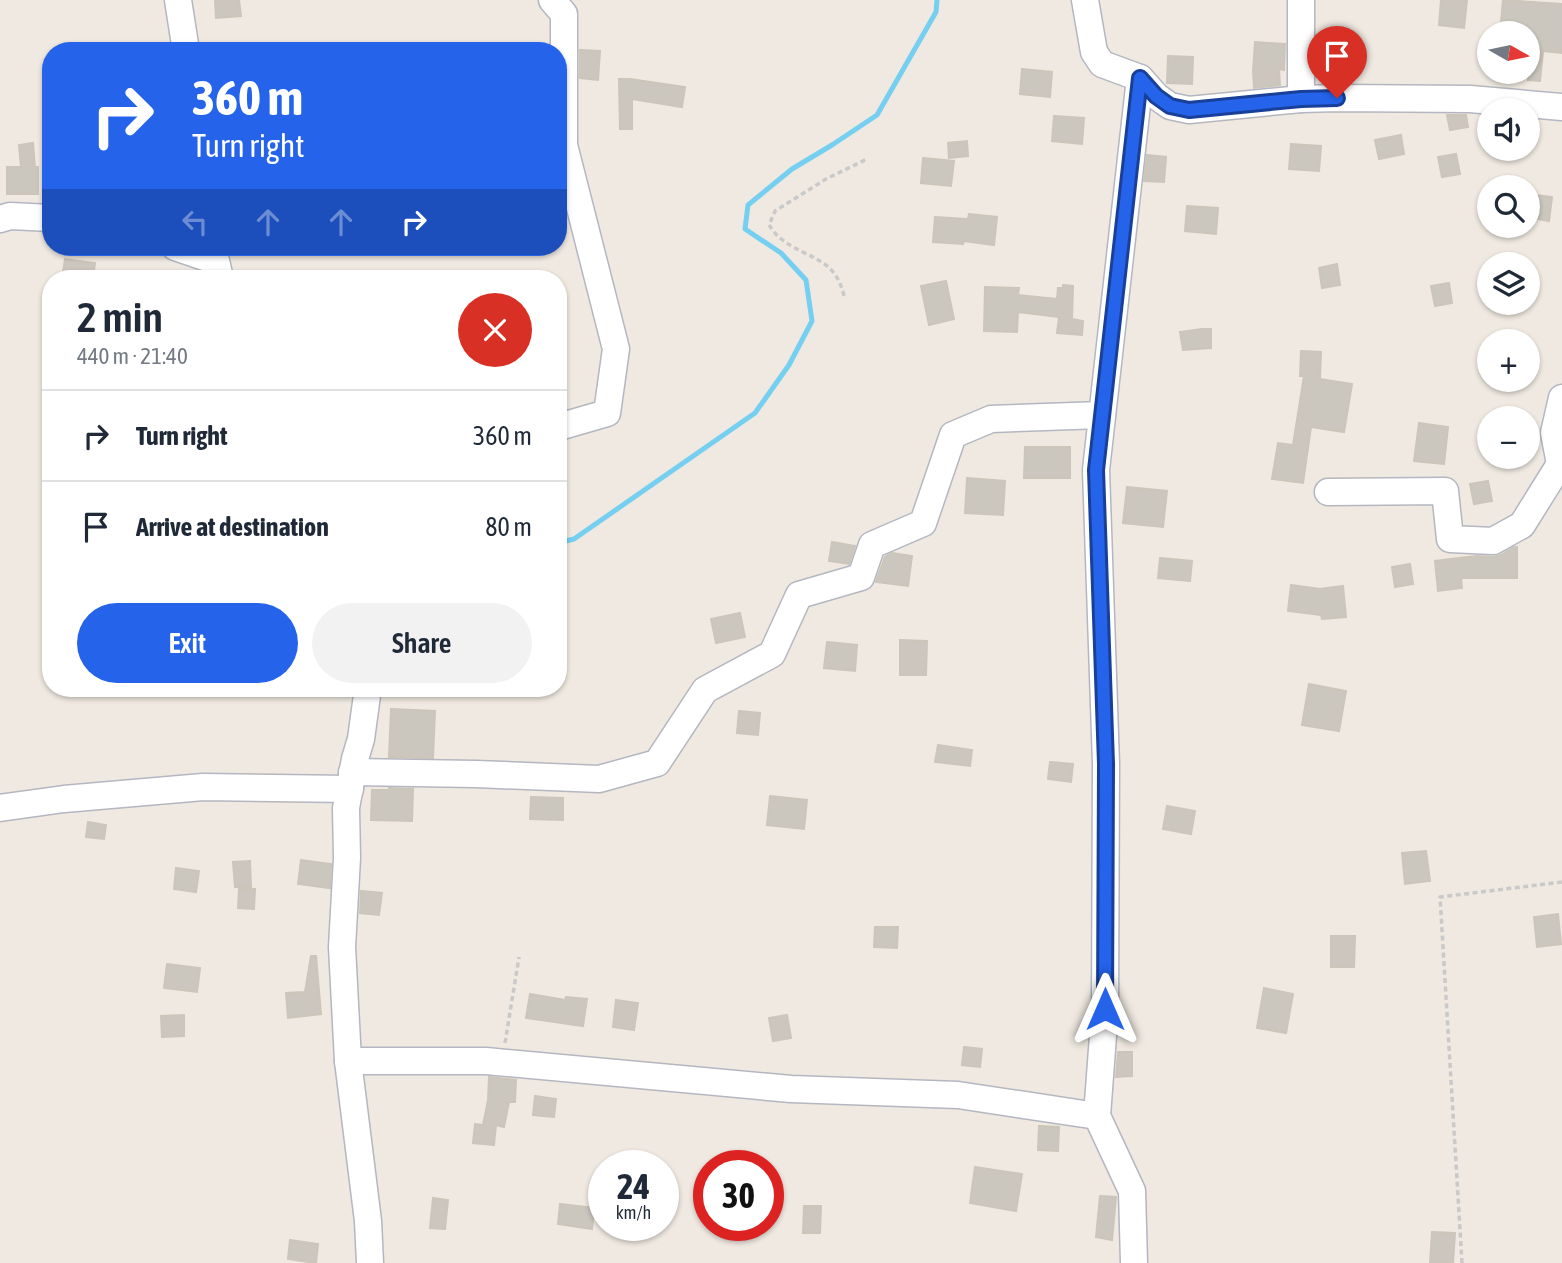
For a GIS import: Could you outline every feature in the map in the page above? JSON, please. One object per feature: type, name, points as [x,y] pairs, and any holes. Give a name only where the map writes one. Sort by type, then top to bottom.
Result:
[{"type":"street","points":[[178,0],[185,42]]},
{"type":"street","points":[[552,0],[564,14],[564,42]]},
{"type":"street","points":[[1085,0],[1094,52],[1102,64],[1140,78],[1156,96],[1170,106],[1189,110],[1337,98],[1470,99],[1562,107]]},
{"type":"street","points":[[1301,0],[1301,99]]},
{"type":"street","points":[[1134,1263],[1132,1191],[1097,1115],[1105,996],[1106,764],[1096,470],[1140,78]]},
{"type":"street","points":[[567,157],[616,349],[607,413],[567,425]]},
{"type":"street","points":[[0,219],[10,216],[42,218]]},
{"type":"street","points":[[1328,492],[1446,491],[1450,539],[1493,541],[1522,525],[1561,465],[1554,433],[1562,398]]},
{"type":"street","points":[[0,808],[64,799],[203,787],[476,774],[599,779],[657,762],[705,690],[772,654],[799,595],[861,577],[872,545],[923,523],[953,435],[991,419],[1102,415]]},
{"type":"street","points":[[367,697],[346,808],[347,859],[342,947],[348,1061],[368,1221],[370,1263]]},
{"type":"street","points":[[348,1061],[501,1062],[791,1089],[958,1096],[1097,1115]]},
{"type":"path","points":[[844,296],[841,282],[827,264],[778,237],[769,225],[775,211],[826,178],[867,159]]},
{"type":"path","points":[[1462,1263],[1440,897],[1562,882]]},
{"type":"path","points":[[501,1062],[519,957]]},
{"type":"building","points":[[215,0],[239,0],[241,16],[216,18]]},
{"type":"building","points":[[1441,0],[1467,0],[1464,28],[1439,25]]},
{"type":"building","points":[[1503,0],[1562,4],[1562,53],[1543,51],[1540,81],[1540,21],[1501,21]]},
{"type":"building","points":[[1255,42],[1285,44],[1284,70],[1279,69],[1280,85],[1254,88]]},
{"type":"building","points":[[580,50],[600,51],[598,80],[580,78]]},
{"type":"building","points":[[1168,56],[1193,57],[1192,84],[1167,83]]},
{"type":"building","points":[[1022,69],[1052,72],[1050,97],[1020,94]]},
{"type":"building","points":[[619,79],[685,87],[682,107],[632,99],[632,129],[620,129]]},
{"type":"building","points":[[1447,115],[1466,115],[1468,127],[1450,130]]},
{"type":"building","points":[[1054,116],[1084,118],[1082,144],[1052,141]]},
{"type":"building","points":[[1401,135],[1404,154],[1379,159],[1375,140]]},
{"type":"building","points":[[967,141],[968,156],[949,158],[948,143]]},
{"type":"building","points":[[33,143],[35,167],[38,167],[38,194],[7,194],[7,167],[21,167],[19,145]]},
{"type":"building","points":[[1291,144],[1321,146],[1319,171],[1289,169]]},
{"type":"building","points":[[1456,154],[1460,174],[1442,177],[1438,157]]},
{"type":"building","points":[[1147,155],[1166,157],[1164,182],[1144,181]]},
{"type":"building","points":[[923,158],[954,161],[951,186],[921,183]]},
{"type":"building","points":[[1540,196],[1552,197],[1549,221],[1540,219]]},
{"type":"building","points":[[1187,206],[1218,208],[1216,234],[1185,231]]},
{"type":"building","points":[[969,214],[997,217],[994,245],[964,241],[963,244],[933,242],[935,217],[968,219]]},
{"type":"building","points":[[65,259],[95,263],[94,270],[63,270]]},
{"type":"building","points":[[1337,264],[1340,285],[1322,288],[1319,268]]},
{"type":"building","points":[[946,281],[954,319],[929,325],[921,286]]},
{"type":"building","points":[[1449,283],[1452,303],[1435,306],[1431,286]]},
{"type":"building","points":[[1063,285],[1073,286],[1072,319],[1083,321],[1082,335],[1057,333],[1059,317],[1018,312],[1017,332],[984,331],[985,287],[1019,288],[1018,295],[1057,299],[1058,288],[1063,288]]},
{"type":"building","points":[[1211,329],[1211,348],[1183,350],[1180,332]]},
{"type":"building","points":[[1301,351],[1321,352],[1320,379],[1352,384],[1344,432],[1311,427],[1303,483],[1272,479],[1278,443],[1293,445],[1304,376],[1300,376]]},
{"type":"building","points":[[1419,423],[1448,427],[1444,464],[1414,461]]},
{"type":"building","points":[[1025,447],[1070,447],[1070,478],[1024,478]]},
{"type":"building","points":[[967,478],[1005,481],[1003,515],[965,513]]},
{"type":"building","points":[[1488,481],[1492,501],[1474,504],[1470,484]]},
{"type":"building","points":[[1127,487],[1167,491],[1163,527],[1123,523]]},
{"type":"building","points":[[832,542],[855,546],[849,564],[829,561]]},
{"type":"building","points":[[1517,547],[1517,578],[1461,578],[1462,588],[1438,591],[1435,561],[1493,557]]},
{"type":"building","points":[[892,553],[912,556],[908,586],[876,582],[885,557]]},
{"type":"building","points":[[1160,558],[1192,561],[1190,581],[1158,578]]},
{"type":"building","points":[[1410,564],[1413,584],[1395,587],[1392,567]]},
{"type":"building","points":[[1291,585],[1320,589],[1343,586],[1346,617],[1322,619],[1321,615],[1288,611]]},
{"type":"building","points":[[740,613],[745,637],[716,643],[711,619]]},
{"type":"building","points":[[900,640],[927,641],[926,675],[900,675]]},
{"type":"building","points":[[827,642],[857,645],[855,671],[824,668]]},
{"type":"building","points":[[1309,684],[1346,691],[1339,731],[1302,725]]},
{"type":"building","points":[[391,709],[435,711],[433,758],[389,757]]},
{"type":"building","points":[[739,711],[760,713],[758,735],[737,733]]},
{"type":"building","points":[[938,745],[972,750],[970,766],[935,762]]},
{"type":"building","points":[[1050,762],[1073,764],[1071,782],[1048,779]]},
{"type":"building","points":[[413,789],[412,821],[371,820],[372,790]]},
{"type":"building","points":[[770,796],[807,800],[804,829],[767,825]]},
{"type":"building","points":[[531,797],[563,798],[563,820],[530,819]]},
{"type":"building","points":[[1167,806],[1195,811],[1191,834],[1163,829]]},
{"type":"building","points":[[88,822],[106,825],[104,839],[86,837]]},
{"type":"building","points":[[1426,851],[1430,881],[1405,884],[1402,853]]},
{"type":"building","points":[[301,860],[331,864],[330,888],[298,884]]},
{"type":"building","points":[[250,861],[251,887],[235,887],[233,862]]},
{"type":"building","points":[[176,868],[199,871],[196,892],[174,889]]},
{"type":"building","points":[[239,889],[255,889],[254,909],[238,908]]},
{"type":"building","points":[[361,891],[382,893],[379,915],[360,913]]},
{"type":"building","points":[[1558,914],[1561,944],[1537,947],[1534,917]]},
{"type":"building","points":[[875,927],[898,927],[897,948],[874,947]]},
{"type":"building","points":[[1331,936],[1355,936],[1354,967],[1331,967]]},
{"type":"building","points":[[311,956],[316,956],[321,1014],[288,1018],[286,993],[305,992]]},
{"type":"building","points":[[167,964],[200,968],[197,992],[164,988]]},
{"type":"building","points":[[1264,988],[1293,994],[1286,1033],[1257,1028]]},
{"type":"building","points":[[530,994],[565,1000],[566,997],[587,999],[583,1026],[526,1018]]},
{"type":"building","points":[[616,1000],[638,1003],[634,1030],[613,1027]]},
{"type":"building","points":[[184,1015],[184,1036],[162,1037],[161,1016]]},
{"type":"building","points":[[787,1015],[791,1038],[773,1041],[769,1018]]},
{"type":"building","points":[[964,1047],[982,1049],[980,1067],[962,1065]]},
{"type":"building","points":[[1118,1052],[1132,1052],[1132,1076],[1116,1077]]},
{"type":"building","points":[[489,1077],[516,1080],[515,1102],[509,1102],[504,1127],[496,1125],[494,1145],[473,1143],[475,1124],[483,1125]]},
{"type":"building","points":[[535,1096],[556,1099],[554,1117],[533,1115]]},
{"type":"building","points":[[1039,1126],[1059,1127],[1058,1151],[1038,1150]]},
{"type":"building","points":[[975,1167],[1022,1174],[1016,1211],[970,1203]]},
{"type":"building","points":[[1100,1196],[1116,1197],[1112,1240],[1096,1237]]},
{"type":"building","points":[[433,1198],[448,1200],[445,1229],[430,1228]]},
{"type":"building","points":[[560,1204],[588,1207],[588,1228],[558,1224]]},
{"type":"building","points":[[804,1206],[821,1206],[820,1233],[803,1233]]},
{"type":"building","points":[[1432,1232],[1455,1233],[1453,1263],[1430,1263]]},
{"type":"building","points":[[290,1240],[318,1244],[316,1263],[288,1259]]},
{"type":"waterway","points":[[567,541],[574,539],[755,413],[789,365],[812,321],[806,280],[781,253],[745,229],[748,205],[792,169],[877,115],[936,12],[937,0]]},
{"type":"route","points":[[1105,1009],[1106,764],[1096,470],[1140,78],[1156,96],[1170,106],[1189,110],[1337,98]]}]
